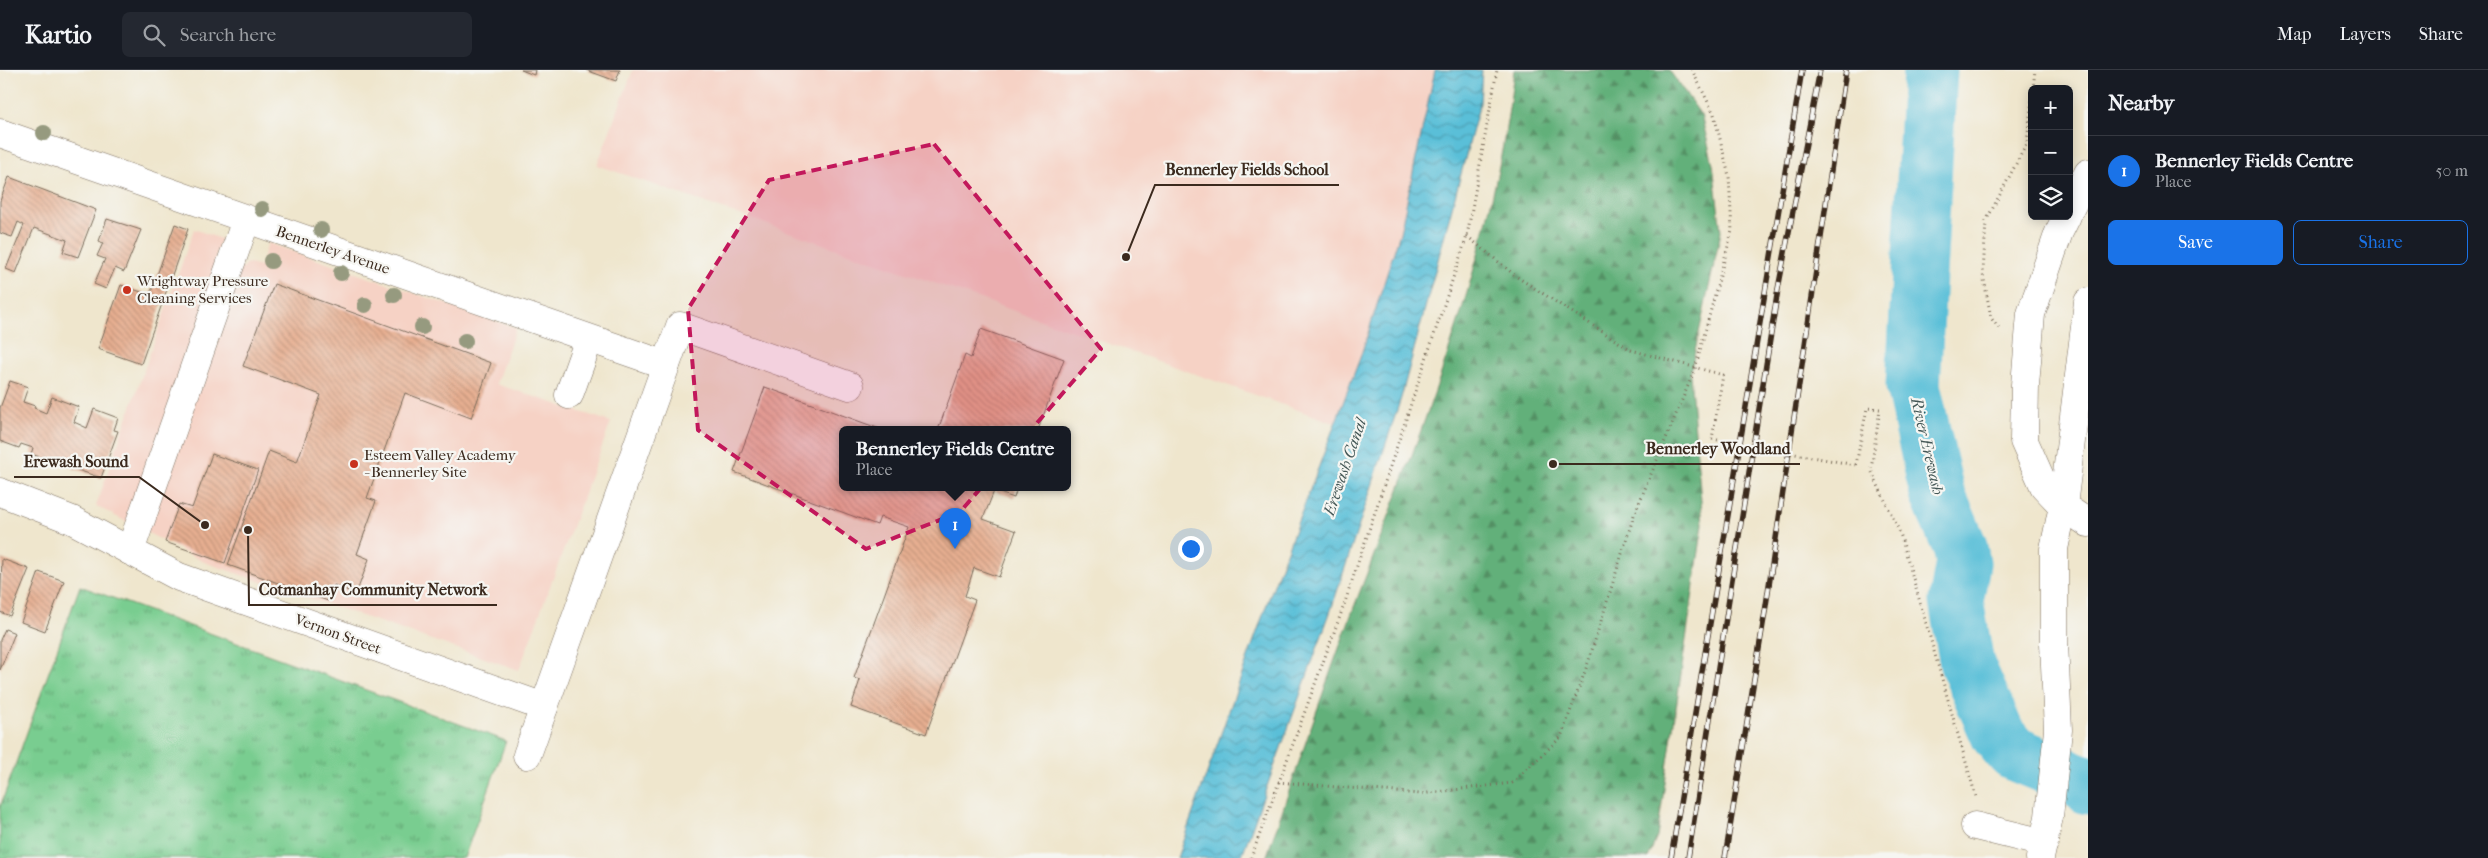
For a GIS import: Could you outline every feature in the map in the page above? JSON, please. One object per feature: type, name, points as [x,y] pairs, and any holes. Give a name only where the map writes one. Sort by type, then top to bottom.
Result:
[{"type":"street","name":"Bennerley Avenue","points":[[0,133],[666,365]]},
{"type":"street","points":[[2073,203],[2088,173]]},
{"type":"street","points":[[130,551],[246,220]]},
{"type":"street","points":[[2065,220],[2059,232],[2031,314],[2024,440],[2044,486],[2063,506],[2088,523]]},
{"type":"street","points":[[1975,826],[2044,839],[2058,730],[2054,643],[2054,549],[2063,506],[2088,302]]},
{"type":"street","points":[[526,755],[680,326],[850,386]]},
{"type":"street","points":[[569,395],[589,339]]},
{"type":"street","name":"Vernon Street","points":[[0,492],[59,514],[179,578],[544,707]]},
{"type":"path","points":[[1251,858],[1346,599],[1467,236],[1497,70]]},
{"type":"path","points":[[1278,782],[1420,794],[1512,783],[1561,738],[1588,663],[1634,515],[1695,369],[1732,232],[1729,176],[1716,123],[1692,70]]},
{"type":"path","points":[[2033,85],[2035,70]]},
{"type":"path","points":[[2027,364],[1991,318],[1984,274],[1986,221],[2027,144],[2029,130]]},
{"type":"path","points":[[1467,236],[1517,277],[1631,350],[1723,376],[1712,438],[1856,465],[1867,408],[1880,409],[1871,470],[1903,543],[1979,807],[1975,826]]},
{"type":"highlighted area","points":[[934,144],[1101,349],[960,512],[866,549],[698,430],[688,309],[769,180]]},
{"type":"shaded area","points":[[633,70],[1435,70],[1400,233],[1360,358],[1335,423],[597,165]]},
{"type":"shaded area","name":"Esteem Valley Academy - Bennerley Site","points":[[194,229],[221,239],[215,259],[244,269],[246,263],[260,267],[268,243],[516,328],[496,384],[611,422],[519,670],[204,562],[96,506]]},
{"type":"green space","points":[[1514,70],[1669,70],[1701,115],[1713,164],[1721,232],[1690,374],[1703,524],[1657,837],[1648,858],[1266,858],[1331,669],[1404,476],[1451,343],[1472,276],[1490,208],[1504,139]]},
{"type":"green space","points":[[80,586],[506,741],[464,858],[0,858],[0,807]]},
{"type":"water","name":"Erewash Canal","points":[[1435,70],[1482,70],[1480,103],[1401,398],[1331,610],[1241,858],[1177,858],[1269,598],[1360,358],[1400,233]]},
{"type":"building","points":[[521,70],[535,70],[534,75]]},
{"type":"building","points":[[586,70],[620,70],[616,81]]},
{"type":"building","points":[[9,177],[96,210],[78,257],[63,252],[67,240],[34,228],[16,273],[6,269],[24,225],[18,222],[12,237],[0,233],[0,201]]},
{"type":"building","points":[[107,219],[141,230],[124,272],[115,268],[106,289],[94,284],[105,259],[97,256],[103,243],[99,241]]},
{"type":"building","name":"Wrightway Pressure Cleaning Services","points":[[175,224],[188,229],[141,364],[98,349],[121,285],[150,295]]},
{"type":"building","points":[[274,284],[491,363],[471,418],[405,393],[367,498],[376,501],[357,554],[369,559],[356,594],[334,585],[328,601],[228,565],[269,451],[297,462],[321,395],[243,366]]},
{"type":"building","points":[[981,329],[1064,359],[1039,426],[939,426],[965,355],[971,358]]},
{"type":"building","points":[[10,381],[28,387],[23,402],[35,406],[34,408],[46,413],[52,397],[79,407],[74,422],[87,428],[94,409],[118,418],[114,430],[118,431],[101,478],[72,468],[74,465],[60,460],[59,464],[31,454],[33,448],[21,444],[19,448],[0,441],[0,408]]},
{"type":"building","points":[[765,387],[872,426],[839,426],[839,491],[994,491],[983,519],[1016,531],[999,577],[974,568],[965,596],[975,600],[926,734],[851,707],[860,680],[854,678],[909,527],[880,517],[877,525],[734,472]]},
{"type":"building","points":[[212,454],[258,470],[225,563],[165,542],[179,504],[192,508]]},
{"type":"building","points":[[994,491],[1016,491],[1014,498]]},
{"type":"building","points":[[2,559],[29,569],[10,616],[0,612]]},
{"type":"building","points":[[39,572],[64,581],[45,631],[21,622]]},
{"type":"building","points":[[5,629],[15,633],[0,670],[0,640]]},
{"type":"waterway","name":"River Erewash","points":[[1930,70],[1913,386],[1937,493],[1960,547],[1963,563],[1956,601],[1967,664],[1998,735],[2013,753],[2078,780],[2088,787]]},
{"type":"railway","points":[[1671,858],[1802,70]]},
{"type":"railway","points":[[1688,858],[1778,289],[1820,70]]},
{"type":"railway","points":[[1725,858],[1765,612],[1846,70]]},
{"type":"place","name":"Bennerley Fields School","points":[[1126,257]]},
{"type":"place","name":"Wrightway Pressure Cleaning Services","points":[[127,290]]},
{"type":"place","name":"Esteem Valley Academy - Bennerley Site","points":[[354,464]]},
{"type":"place","name":"Bennerley Woodland","points":[[1553,464]]},
{"type":"place","name":"Erewash Sound","points":[[205,525]]},
{"type":"place","name":"Cotmanhay Community Network","points":[[248,530]]},
{"type":"place","name":"Bennerley Fields Centre","points":[[955,549]]}]
